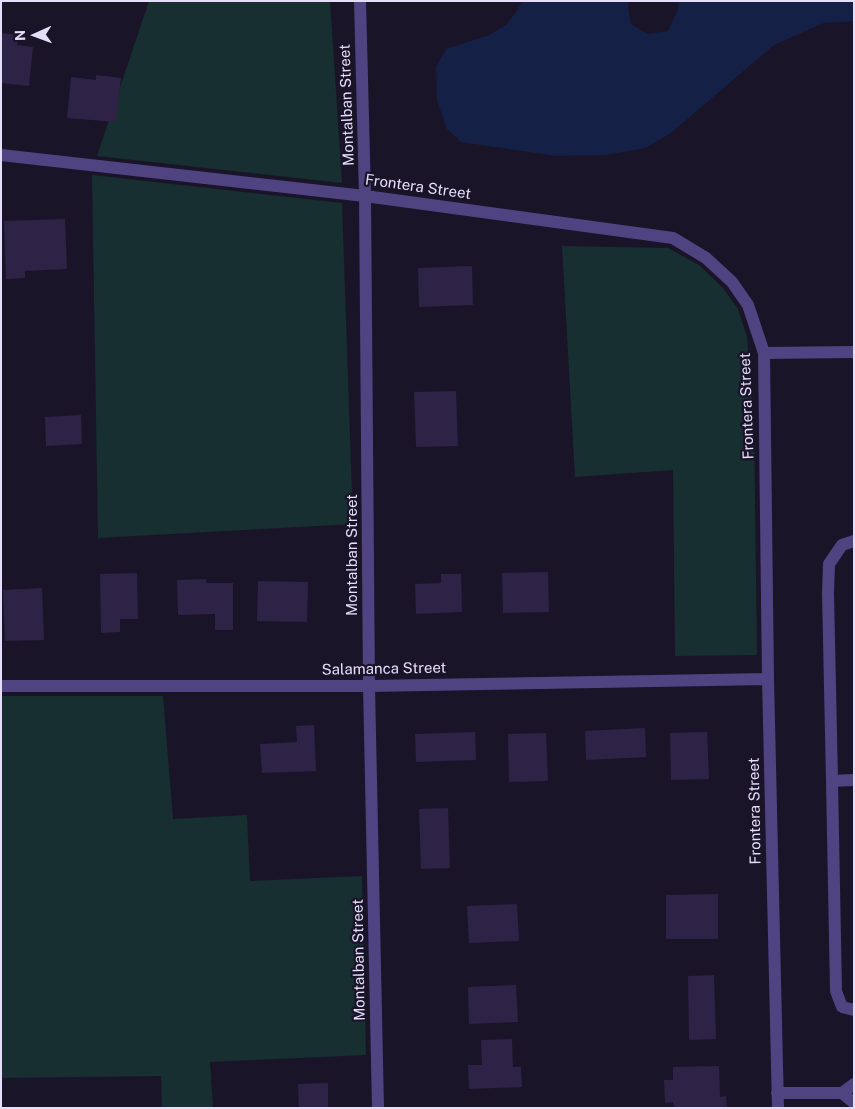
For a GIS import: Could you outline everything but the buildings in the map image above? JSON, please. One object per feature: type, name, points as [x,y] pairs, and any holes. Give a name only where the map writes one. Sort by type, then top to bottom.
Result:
[{"type":"street","name":"Montalban Street","points":[[360,1],[365,196],[370,686],[378,1108]]},
{"type":"street","name":"Frontera Street","points":[[1,155],[365,196],[673,238],[706,258],[732,282],[748,305],[764,354],[768,679],[778,1108]]},
{"type":"street","points":[[764,354],[854,352]]},
{"type":"street","points":[[854,541],[842,545],[829,564],[828,592],[836,991],[842,1007],[854,1010]]},
{"type":"street","name":"Salamanca Street","points":[[1,686],[370,686],[768,679]]},
{"type":"street","points":[[832,780],[854,780]]},
{"type":"street","points":[[777,1093],[842,1093],[854,1084]]},
{"type":"street","points":[[842,1093],[854,1103]]},
{"type":"green space","points":[[149,1],[330,1],[342,183],[97,156]]},
{"type":"green space","points":[[92,175],[342,203],[353,524],[98,538]]},
{"type":"green space","points":[[562,246],[668,248],[699,265],[723,288],[738,309],[747,337],[754,426],[757,655],[675,656],[673,470],[575,477]]},
{"type":"green space","points":[[1,696],[163,696],[173,819],[247,815],[250,881],[362,876],[366,1055],[210,1062],[213,1108],[162,1108],[161,1076],[1,1078]]},
{"type":"water","points":[[522,1],[629,1],[628,8],[631,24],[647,34],[668,31],[678,9],[679,1],[854,1],[854,21],[824,23],[774,45],[671,133],[646,148],[606,155],[556,156],[461,142],[447,129],[437,100],[436,67],[446,49],[489,35],[506,25]]}]
